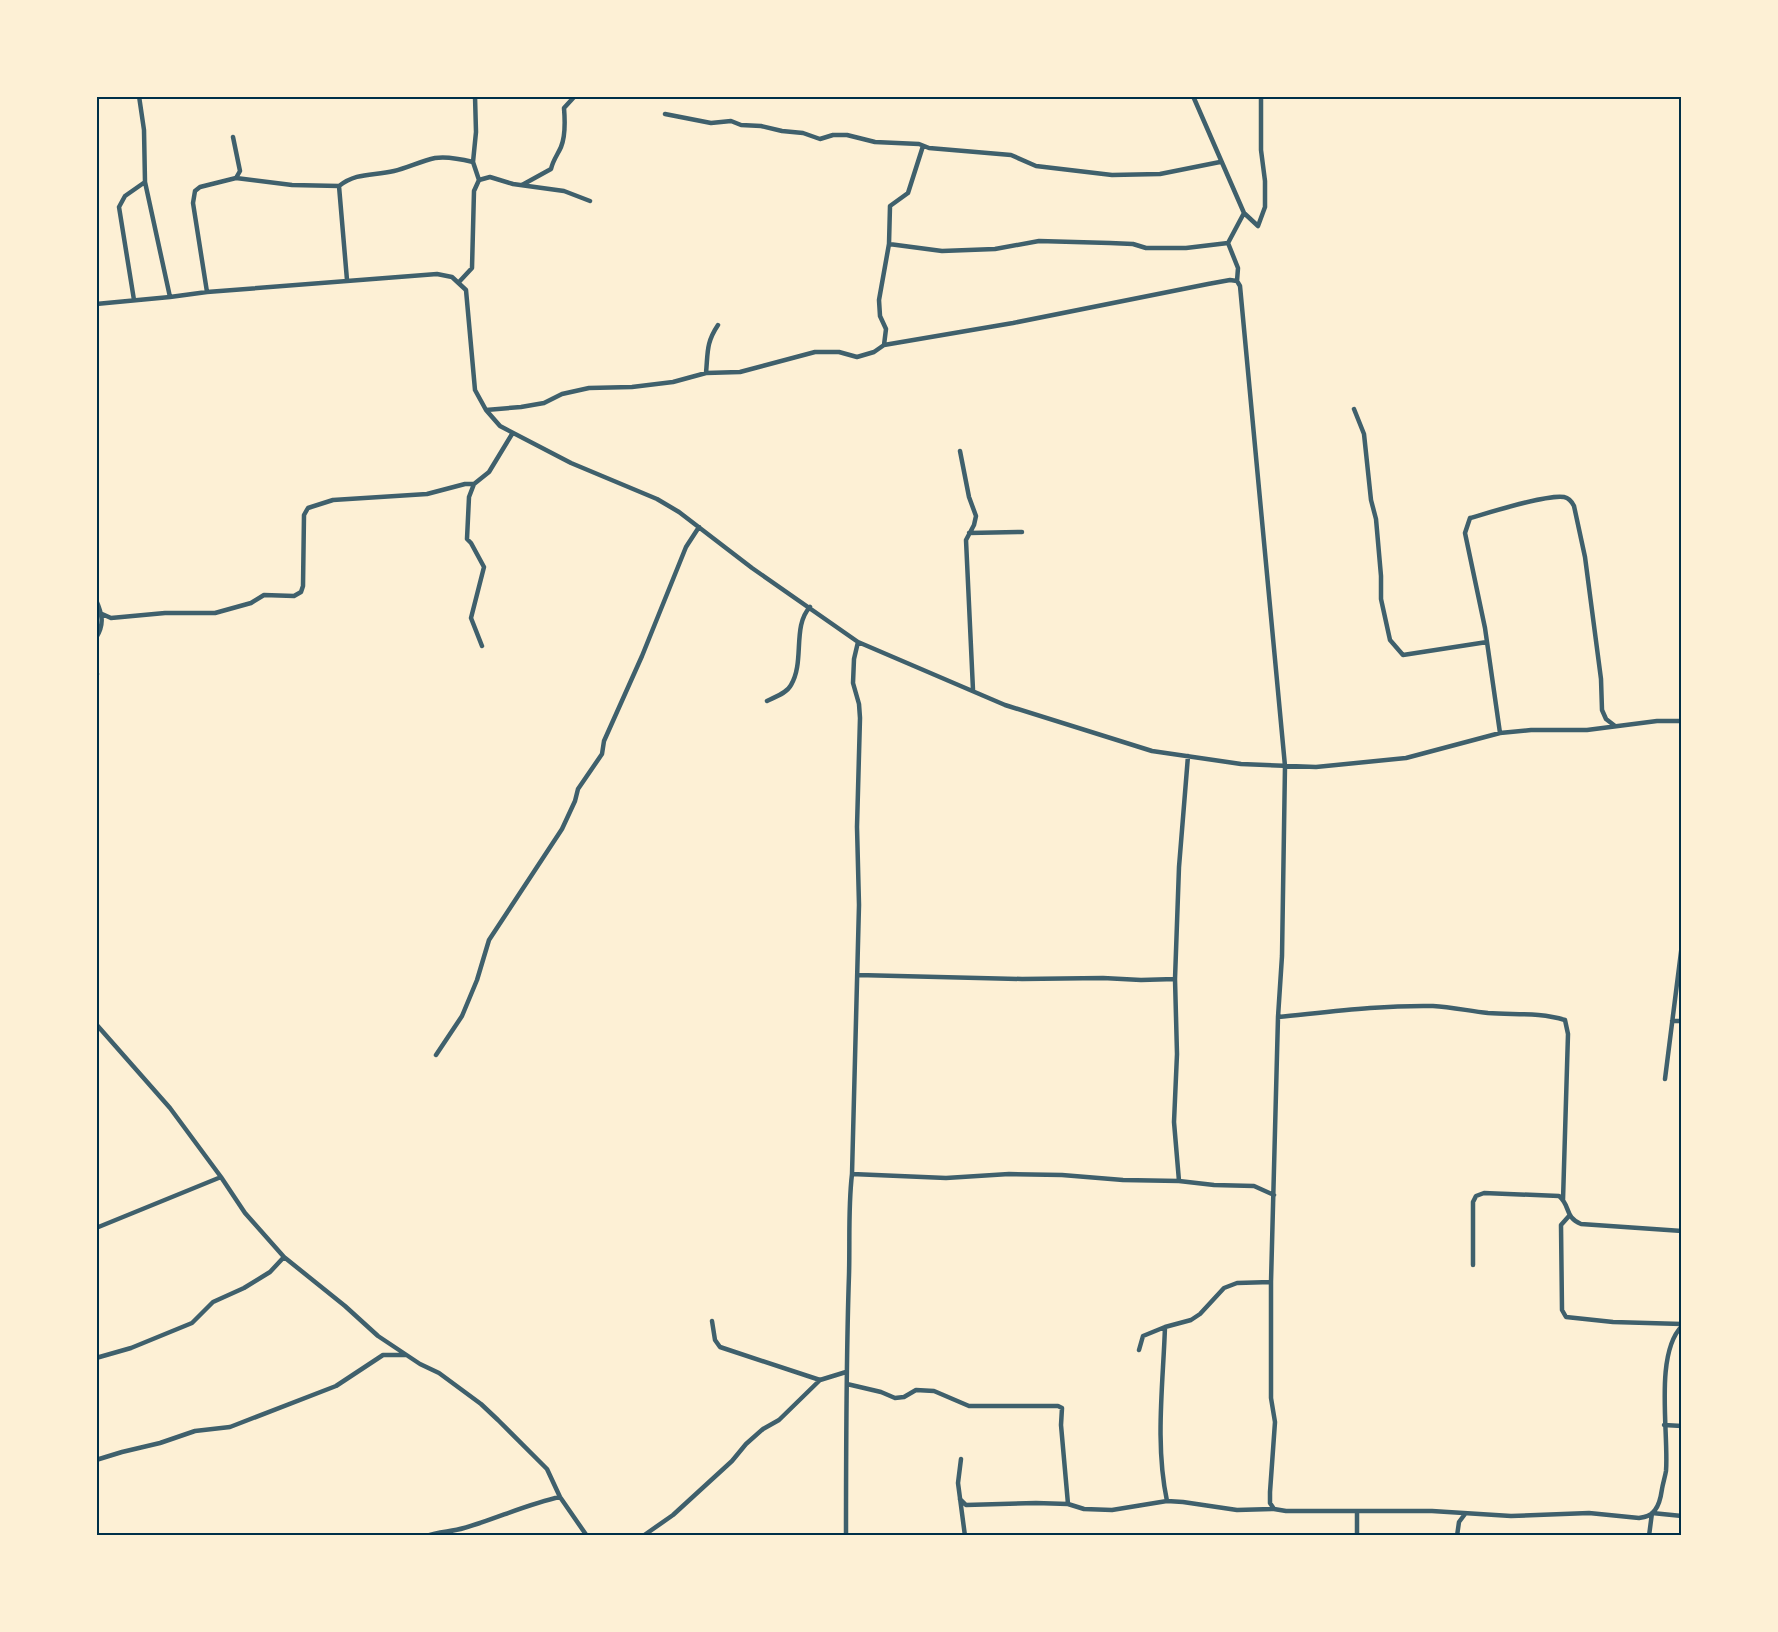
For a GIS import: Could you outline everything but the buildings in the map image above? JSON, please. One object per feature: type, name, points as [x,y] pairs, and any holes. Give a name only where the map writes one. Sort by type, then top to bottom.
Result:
[{"type":"street","points":[[139,96],[144,130],[145,183],[170,297]]},
{"type":"street","points":[[459,282],[472,268],[474,191],[479,180],[473,162],[476,132],[475,96]]},
{"type":"street","points":[[522,185],[551,168],[554,157],[561,147],[566,122],[564,108],[575,96]]},
{"type":"street","points":[[1193,96],[1244,213],[1258,226],[1265,207],[1265,181],[1261,150],[1261,96]]},
{"type":"street","points":[[665,114],[711,123],[731,120],[741,125],[761,126],[820,139],[833,135],[847,135],[874,142],[1011,155],[1036,166],[1112,176],[1160,174],[1220,162]]},
{"type":"street","points":[[233,137],[240,171],[236,178]]},
{"type":"street","points":[[884,345],[886,329],[880,316],[879,300],[889,244],[890,206],[908,193],[923,146]]},
{"type":"street","points":[[207,292],[193,203],[195,191],[200,187],[236,178],[292,185],[339,186],[349,178],[393,172],[435,158],[473,162]]},
{"type":"street","points":[[479,180],[490,177],[522,185],[564,191],[590,201]]},
{"type":"street","points":[[134,300],[119,207],[126,195],[145,183]]},
{"type":"street","points":[[339,186],[347,280]]},
{"type":"street","points":[[1244,213],[1228,243],[1238,268],[1237,281],[1240,286],[1285,766],[1282,956],[1278,1017],[1271,1282],[1271,1398],[1275,1422],[1270,1503],[1274,1509]]},
{"type":"street","points":[[889,244],[942,250],[995,249],[1040,241],[1133,244],[1146,248],[1186,248],[1228,243]]},
{"type":"street","points":[[96,304],[347,280],[437,274],[452,277],[466,290],[475,390],[486,410],[500,426],[581,468],[657,499],[858,642],[1005,705],[1152,751],[1241,764],[1316,767],[1406,758],[1500,733],[1531,730],[1587,730],[1657,721],[1682,721]]},
{"type":"street","points":[[486,410],[544,403],[562,394],[589,388],[632,387],[673,382],[706,373],[740,372],[815,352],[839,352],[857,357],[874,352],[884,345],[1013,323],[1230,280],[1237,281]]},
{"type":"street","points":[[706,373],[707,350],[710,338],[718,325]]},
{"type":"street","points":[[1354,409],[1364,434],[1378,542],[1381,599],[1390,640],[1402,655],[1487,642]]},
{"type":"street","points":[[482,646],[471,618],[484,567],[467,539],[469,497],[474,484],[489,472],[512,434]]},
{"type":"street","points":[[960,451],[969,497],[976,516],[969,533],[967,549],[973,690]]},
{"type":"street","points":[[102,614],[111,618],[215,613],[251,603],[264,595],[294,596],[301,592],[303,586],[304,515],[308,508],[333,500],[427,494],[465,484],[474,484]]},
{"type":"street","points":[[1500,733],[1487,642],[1465,533],[1470,518],[1498,509],[1564,497],[1575,506],[1585,557],[1601,679],[1602,710],[1606,719],[1616,726]]},
{"type":"street","points":[[436,1055],[462,1016],[477,980],[489,940],[562,829],[578,789],[602,754],[604,741],[642,656],[686,547],[699,527]]},
{"type":"street","points":[[969,533],[1022,532]]},
{"type":"street","points":[[96,600],[103,621],[96,638]]},
{"type":"street","points":[[767,701],[791,686],[800,651],[800,621],[810,607]]},
{"type":"street","points":[[846,1536],[846,1372],[850,1245],[848,1206],[852,1174],[859,905],[857,827],[860,711],[853,683],[854,659],[858,642]]},
{"type":"street","points":[[1179,1181],[1174,1122],[1177,1054],[1175,979],[1179,867],[1188,756]]},
{"type":"street","points":[[1665,1079],[1682,944]]},
{"type":"street","points":[[858,975],[1022,979],[1175,979]]},
{"type":"street","points":[[1278,1017],[1343,1010],[1432,1006],[1465,1008],[1488,1013],[1545,1014],[1565,1020],[1568,1034],[1563,1200],[1569,1216],[1573,1221],[1581,1224],[1682,1231]]},
{"type":"street","points":[[1672,1022],[1682,1021]]},
{"type":"street","points":[[96,1024],[170,1108],[245,1213],[284,1257],[378,1336],[405,1355],[446,1378],[498,1420],[548,1469],[560,1497],[587,1536]]},
{"type":"street","points":[[852,1174],[946,1178],[1009,1174],[1062,1175],[1254,1186],[1274,1195]]},
{"type":"street","points":[[96,1228],[221,1177]]},
{"type":"street","points":[[1473,1264],[1473,1202],[1476,1196],[1484,1193],[1559,1196],[1563,1200]]},
{"type":"street","points":[[1569,1216],[1561,1225],[1562,1310],[1566,1317],[1682,1325],[1673,1340],[1669,1358],[1664,1425],[1666,1470],[1660,1501],[1652,1514],[1648,1536]]},
{"type":"street","points":[[96,1358],[131,1348],[192,1323],[213,1302],[234,1293],[270,1272],[284,1257]]},
{"type":"street","points":[[1139,1350],[1143,1336],[1191,1320],[1200,1314],[1224,1288],[1237,1283],[1271,1282]]},
{"type":"street","points":[[712,1321],[720,1347],[819,1380]]},
{"type":"street","points":[[1165,1327],[1160,1397],[1163,1480],[1167,1502]]},
{"type":"street","points":[[96,1460],[195,1431],[230,1427],[336,1386],[382,1355],[405,1355]]},
{"type":"street","points":[[643,1536],[673,1515],[732,1461],[746,1444],[763,1429],[779,1420],[819,1380],[846,1372]]},
{"type":"street","points":[[847,1384],[895,1398],[904,1397],[916,1390],[934,1391],[969,1406],[1058,1406],[1062,1408],[1061,1425],[1068,1504]]},
{"type":"street","points":[[1664,1425],[1682,1426]]},
{"type":"street","points":[[961,1459],[958,1483],[965,1536]]},
{"type":"street","points":[[426,1536],[461,1529],[544,1500],[560,1497]]},
{"type":"street","points":[[960,1499],[966,1505],[1068,1504],[1084,1509],[1112,1510],[1183,1502],[1238,1510],[1274,1509],[1357,1513],[1432,1511],[1511,1516],[1589,1513],[1639,1518],[1652,1514],[1682,1516]]},
{"type":"street","points":[[1357,1513],[1357,1536]]},
{"type":"street","points":[[1457,1536],[1459,1522],[1465,1514]]}]
